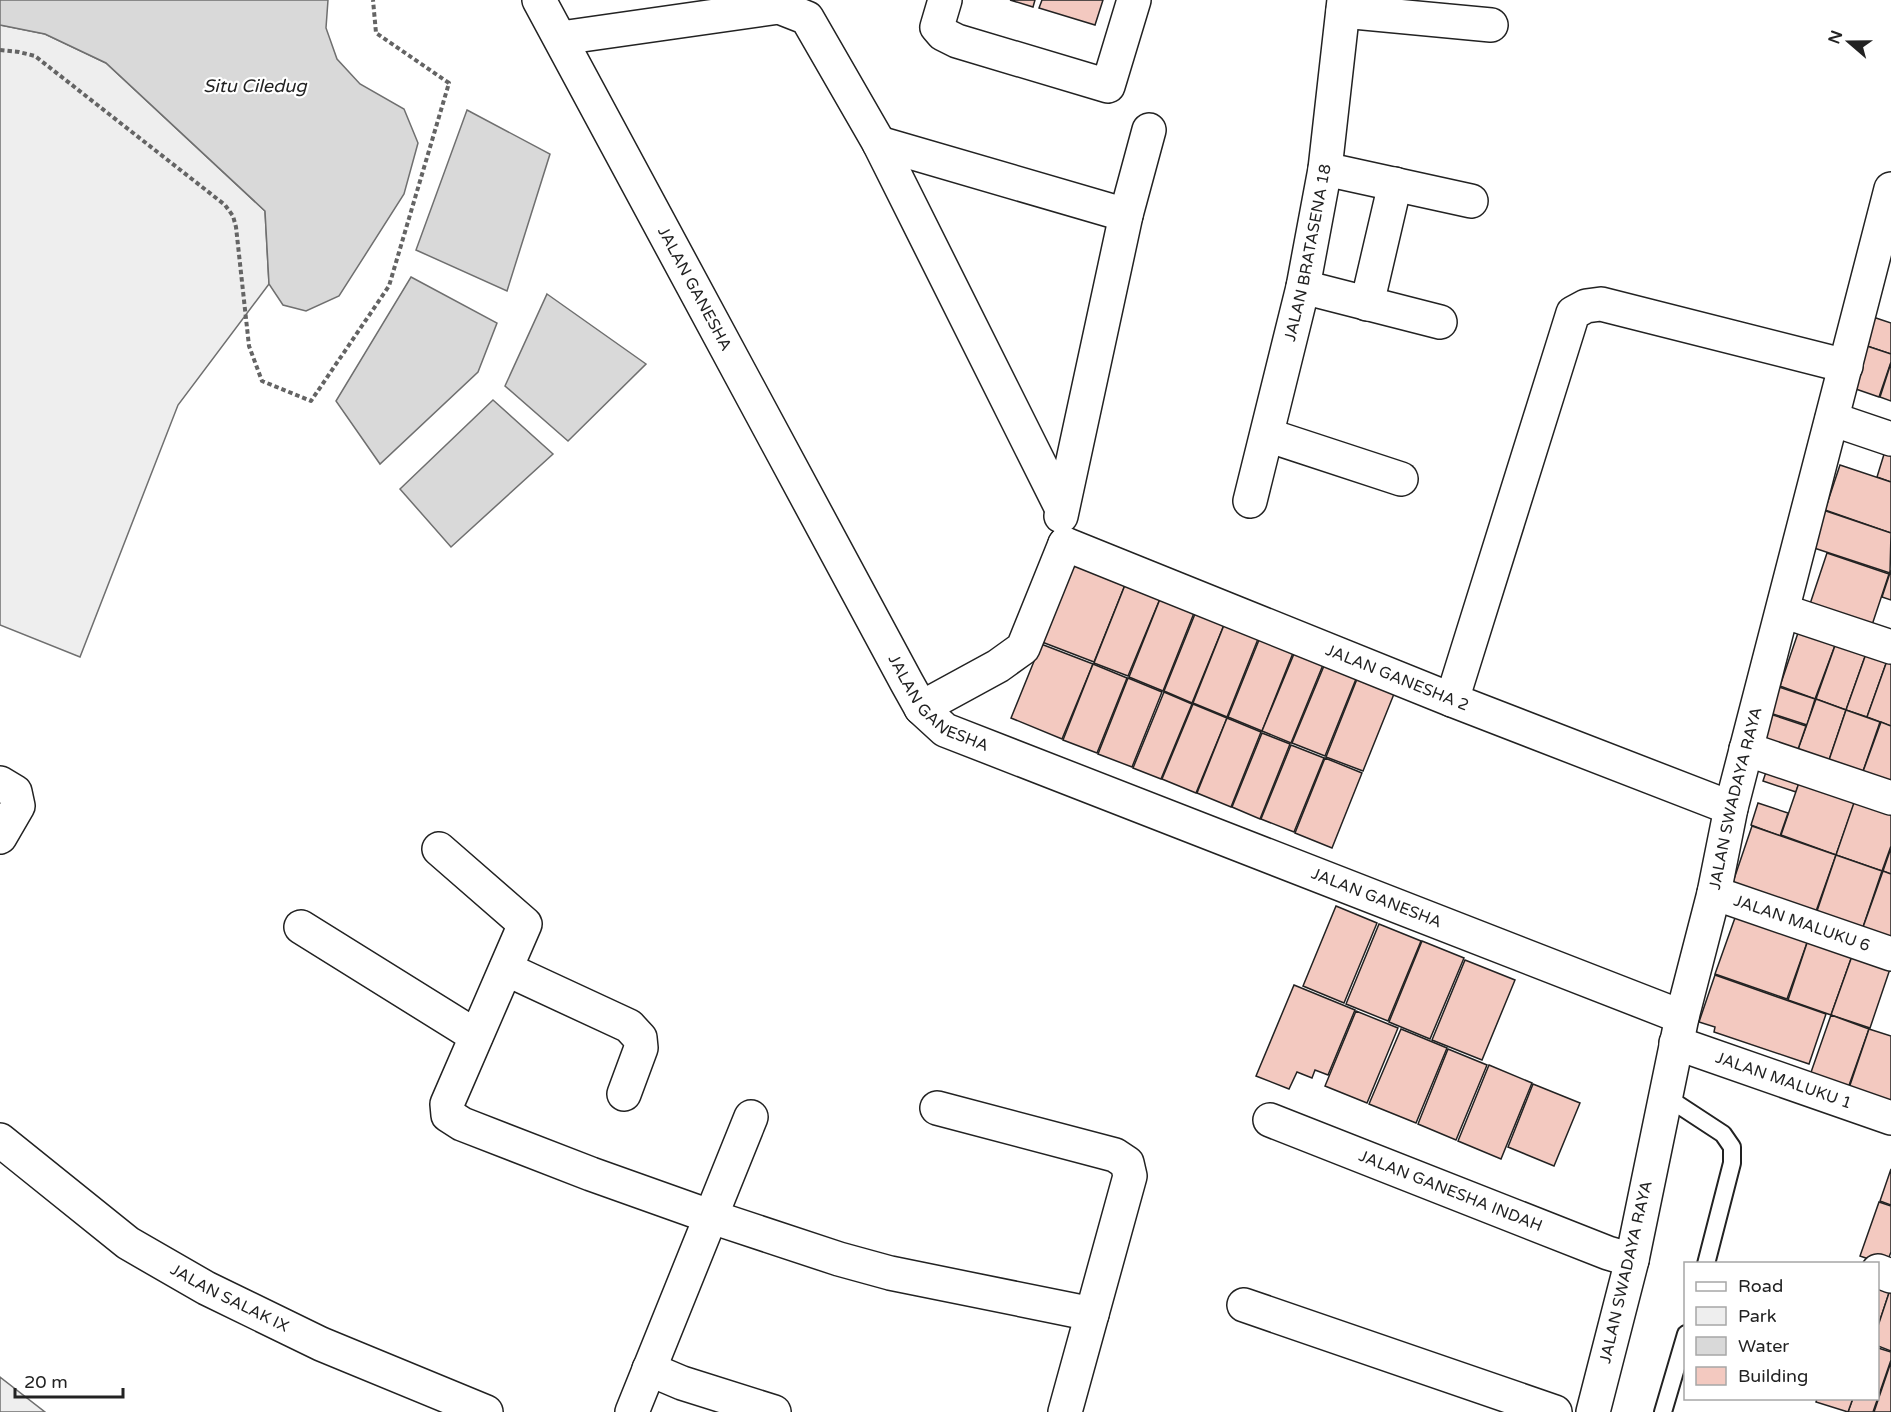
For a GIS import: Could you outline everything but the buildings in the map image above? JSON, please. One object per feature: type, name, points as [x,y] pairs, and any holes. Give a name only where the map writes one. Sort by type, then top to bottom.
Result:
[{"type":"street","name":"JALAN GANESHA","points":[[539,0],[921,708],[945,730],[1679,1030]]},
{"type":"street","points":[[945,0],[937,27],[943,34],[957,41],[1108,86],[1134,0]]},
{"type":"street","points":[[1344,6],[1491,25]]},
{"type":"street","name":"JALAN BRATASENA 18","points":[[1250,501],[1303,287],[1324,169],[1344,6]]},
{"type":"street","points":[[561,38],[779,7],[807,18],[879,143],[1061,507]]},
{"type":"street","points":[[921,708],[998,666],[1023,648],[1065,544],[1060,526],[1061,507],[1126,215],[1149,130]]},
{"type":"street","points":[[879,143],[1126,215]]},
{"type":"street","points":[[1324,169],[1471,201]]},
{"type":"street","points":[[1367,304],[1395,184]]},
{"type":"street","name":"JALAN SWADAYA RAYA","points":[[1593,1412],[1632,1260],[1679,1030],[1714,893],[1731,808],[1759,753],[1783,611],[1846,366],[1881,267],[1891,189]]},
{"type":"street","points":[[1303,287],[1440,321]]},
{"type":"street","points":[[1452,700],[1573,313],[1586,306],[1602,304],[1846,366]]},
{"type":"street","points":[[1832,419],[1878,435]]},
{"type":"street","points":[[1267,435],[1401,479]]},
{"type":"street","name":"JALAN GANESHA 2","points":[[1065,544],[1452,700],[1731,808]]},
{"type":"street","points":[[1783,611],[1891,647]]},
{"type":"street","points":[[1759,753],[1891,798]]},
{"type":"street","points":[[0,783],[15,792],[18,806],[0,837]]},
{"type":"street","points":[[439,849],[525,924],[447,1104],[448,1115],[462,1124],[570,1166],[709,1216],[890,1273],[1092,1314]]},
{"type":"street","name":"JALAN MALUKU 6","points":[[1714,893],[1891,954]]},
{"type":"street","points":[[301,927],[476,1036]]},
{"type":"street","points":[[506,969],[629,1026],[640,1038],[641,1048],[624,1094]]},
{"type":"street","name":"JALAN MALUKU 1","points":[[1679,1030],[1891,1118]]},
{"type":"street","points":[[937,1108],[1115,1155],[1126,1163],[1130,1176],[1065,1412]]},
{"type":"street","points":[[632,1412],[709,1216],[751,1117]]},
{"type":"street","name":"JALAN GANESHA INDAH","points":[[1270,1120],[1608,1253],[1632,1260]]},
{"type":"street","name":"JALAN SALAK IX","points":[[0,1140],[129,1243],[206,1288],[321,1344],[486,1412]]},
{"type":"street","points":[[1244,1305],[1555,1412]]},
{"type":"street","points":[[649,1369],[682,1383],[774,1412]]},
{"type":"lane","points":[[1665,1096],[1723,1134],[1732,1147],[1732,1163],[1706,1262]]},
{"type":"lane","points":[[1663,1412],[1684,1341]]},
{"type":"path","points":[[0,50],[35,56],[225,205],[233,216],[236,227],[249,346],[262,381],[311,401],[389,286],[449,83],[376,33],[373,0]]},
{"type":"green space","points":[[0,25],[45,34],[106,63],[265,211],[269,284],[178,405],[80,657],[0,625]]},
{"type":"green space","points":[[0,1377],[45,1412],[0,1412]]},
{"type":"water","name":"Situ Ciledug","points":[[0,0],[328,0],[326,28],[337,59],[360,84],[404,109],[418,143],[404,194],[339,296],[306,311],[283,305],[269,284],[265,211],[106,63],[45,34],[0,25]]},
{"type":"water","points":[[467,110],[550,154],[507,291],[416,250]]},
{"type":"water","points":[[411,277],[497,323],[478,372],[380,464],[336,401]]},
{"type":"water","points":[[547,294],[646,364],[568,441],[505,386]]},
{"type":"water","points":[[493,400],[553,454],[451,547],[400,489]]}]
